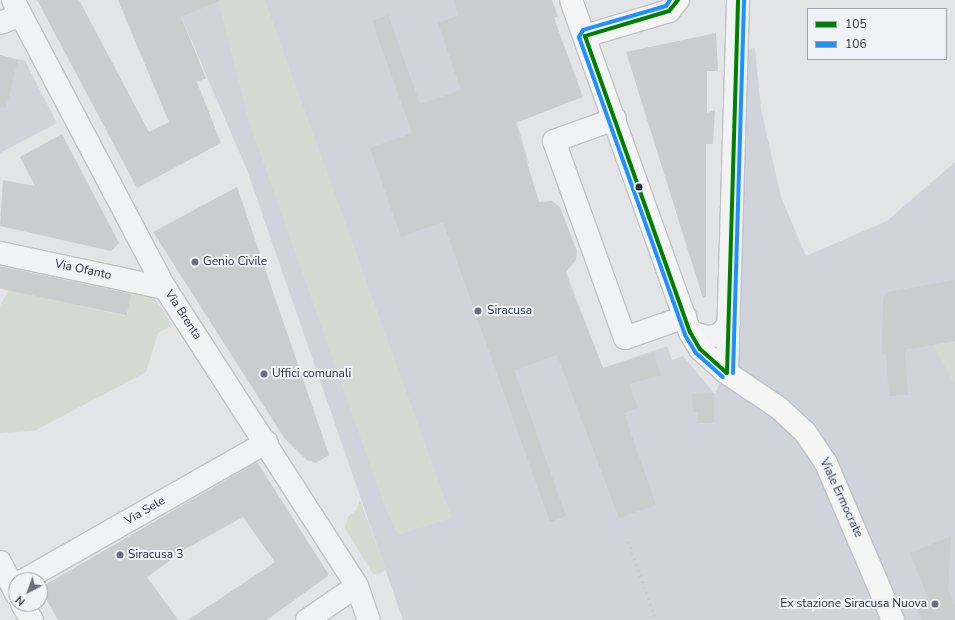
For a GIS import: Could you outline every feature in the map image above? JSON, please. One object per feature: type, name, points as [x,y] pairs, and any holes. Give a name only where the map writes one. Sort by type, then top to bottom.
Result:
[{"type":"main road","name":"Viale Ermocrate","points":[[571,0],[615,119],[687,324],[700,349],[727,373],[779,408],[805,432],[826,462],[893,620]]},
{"type":"main road","points":[[585,36],[669,11],[678,0]]},
{"type":"street","points":[[727,373],[738,0]]},
{"type":"street","points":[[0,24],[17,7]]},
{"type":"street","name":"Via Brenta","points":[[17,7],[165,288],[267,442],[357,586],[369,620]]},
{"type":"street","points":[[615,119],[554,140],[625,338],[687,324],[707,337],[720,335],[729,323]]},
{"type":"street","name":"Via Ofanto","points":[[0,253],[165,288]]},
{"type":"street","name":"Via Sele","points":[[47,572],[267,442]]},
{"type":"street","points":[[0,562],[8,577]]},
{"type":"street","points":[[307,620],[357,586]]},
{"type":"shaded area","points":[[174,0],[480,0],[529,163],[525,165],[603,368],[667,346],[672,360],[683,356],[715,394],[741,334],[745,49],[755,48],[761,109],[781,197],[806,256],[887,221],[955,162],[955,620],[403,620],[247,170]]},
{"type":"shaded area","points":[[218,0],[265,0],[452,518],[398,535],[386,510],[249,122]]},
{"type":"shaded area","points":[[0,55],[25,61],[57,123],[0,153]]},
{"type":"shaded area","points":[[9,290],[125,316],[132,290],[152,294],[172,325],[158,333],[146,372],[34,431],[0,433],[0,306]]},
{"type":"shaded area","points":[[955,341],[955,385],[933,345]]},
{"type":"shaded area","points":[[360,500],[386,570],[378,574],[373,574],[345,528],[348,517],[357,509]]},
{"type":"building","points":[[37,0],[79,0],[149,132],[169,122],[118,0],[221,0],[181,17],[206,78],[197,82],[221,143],[137,188]]},
{"type":"building","points":[[453,0],[552,0],[558,17],[554,18],[583,97],[515,123],[539,202],[552,201],[560,207],[577,251],[576,260],[565,273],[603,368],[654,353],[661,375],[629,384],[638,408],[624,413],[656,505],[619,518],[557,355],[514,370],[566,516],[550,522],[443,222],[401,237],[370,148],[412,133],[372,21],[388,15],[420,104],[461,90],[438,23],[459,15]]},
{"type":"building","points":[[716,33],[718,71],[707,71],[707,113],[715,110],[713,144],[706,144],[706,297],[703,298],[626,52]]},
{"type":"building","points":[[0,55],[18,60],[6,108],[0,107]]},
{"type":"building","points":[[62,134],[119,243],[111,251],[0,226],[3,180],[35,186],[20,157]]},
{"type":"building","points":[[237,187],[329,455],[316,463],[307,460],[285,439],[153,232]]},
{"type":"building","points":[[0,266],[131,294],[126,315],[0,288]]},
{"type":"building","points":[[955,280],[955,341],[905,350],[908,395],[889,396],[886,354],[882,354],[883,298],[887,292]]},
{"type":"building","points":[[714,393],[714,423],[698,423],[698,412],[693,412],[692,394]]},
{"type":"building","points":[[257,462],[329,575],[267,620],[188,620],[275,562],[243,517],[187,548],[147,577],[178,620],[58,620],[48,602],[48,583]]},
{"type":"building","points":[[951,536],[948,589],[955,606],[955,620],[922,620],[915,603],[928,598],[910,553]]},
{"type":"railway","points":[[628,541],[656,620]]},
{"type":"transit line","name":"106","points":[[670,0],[666,6],[583,30],[579,37],[685,335],[696,353],[723,377]]},
{"type":"transit line","name":"105","points":[[678,0],[669,11],[585,36],[690,332],[700,349],[727,373]]},
{"type":"transit line","name":"105","points":[[727,373],[738,0]]},
{"type":"transit line","name":"106","points":[[733,373],[744,0]]},
{"type":"place","name":"Genio Civile","points":[[195,262]]},
{"type":"place","name":"Siracusa","points":[[478,311]]},
{"type":"place","name":"Uffici comunali","points":[[264,374]]},
{"type":"place","name":"Siracusa 3","points":[[120,555]]},
{"type":"place","name":"Ex stazione Siracusa Nuova","points":[[935,604]]}]
